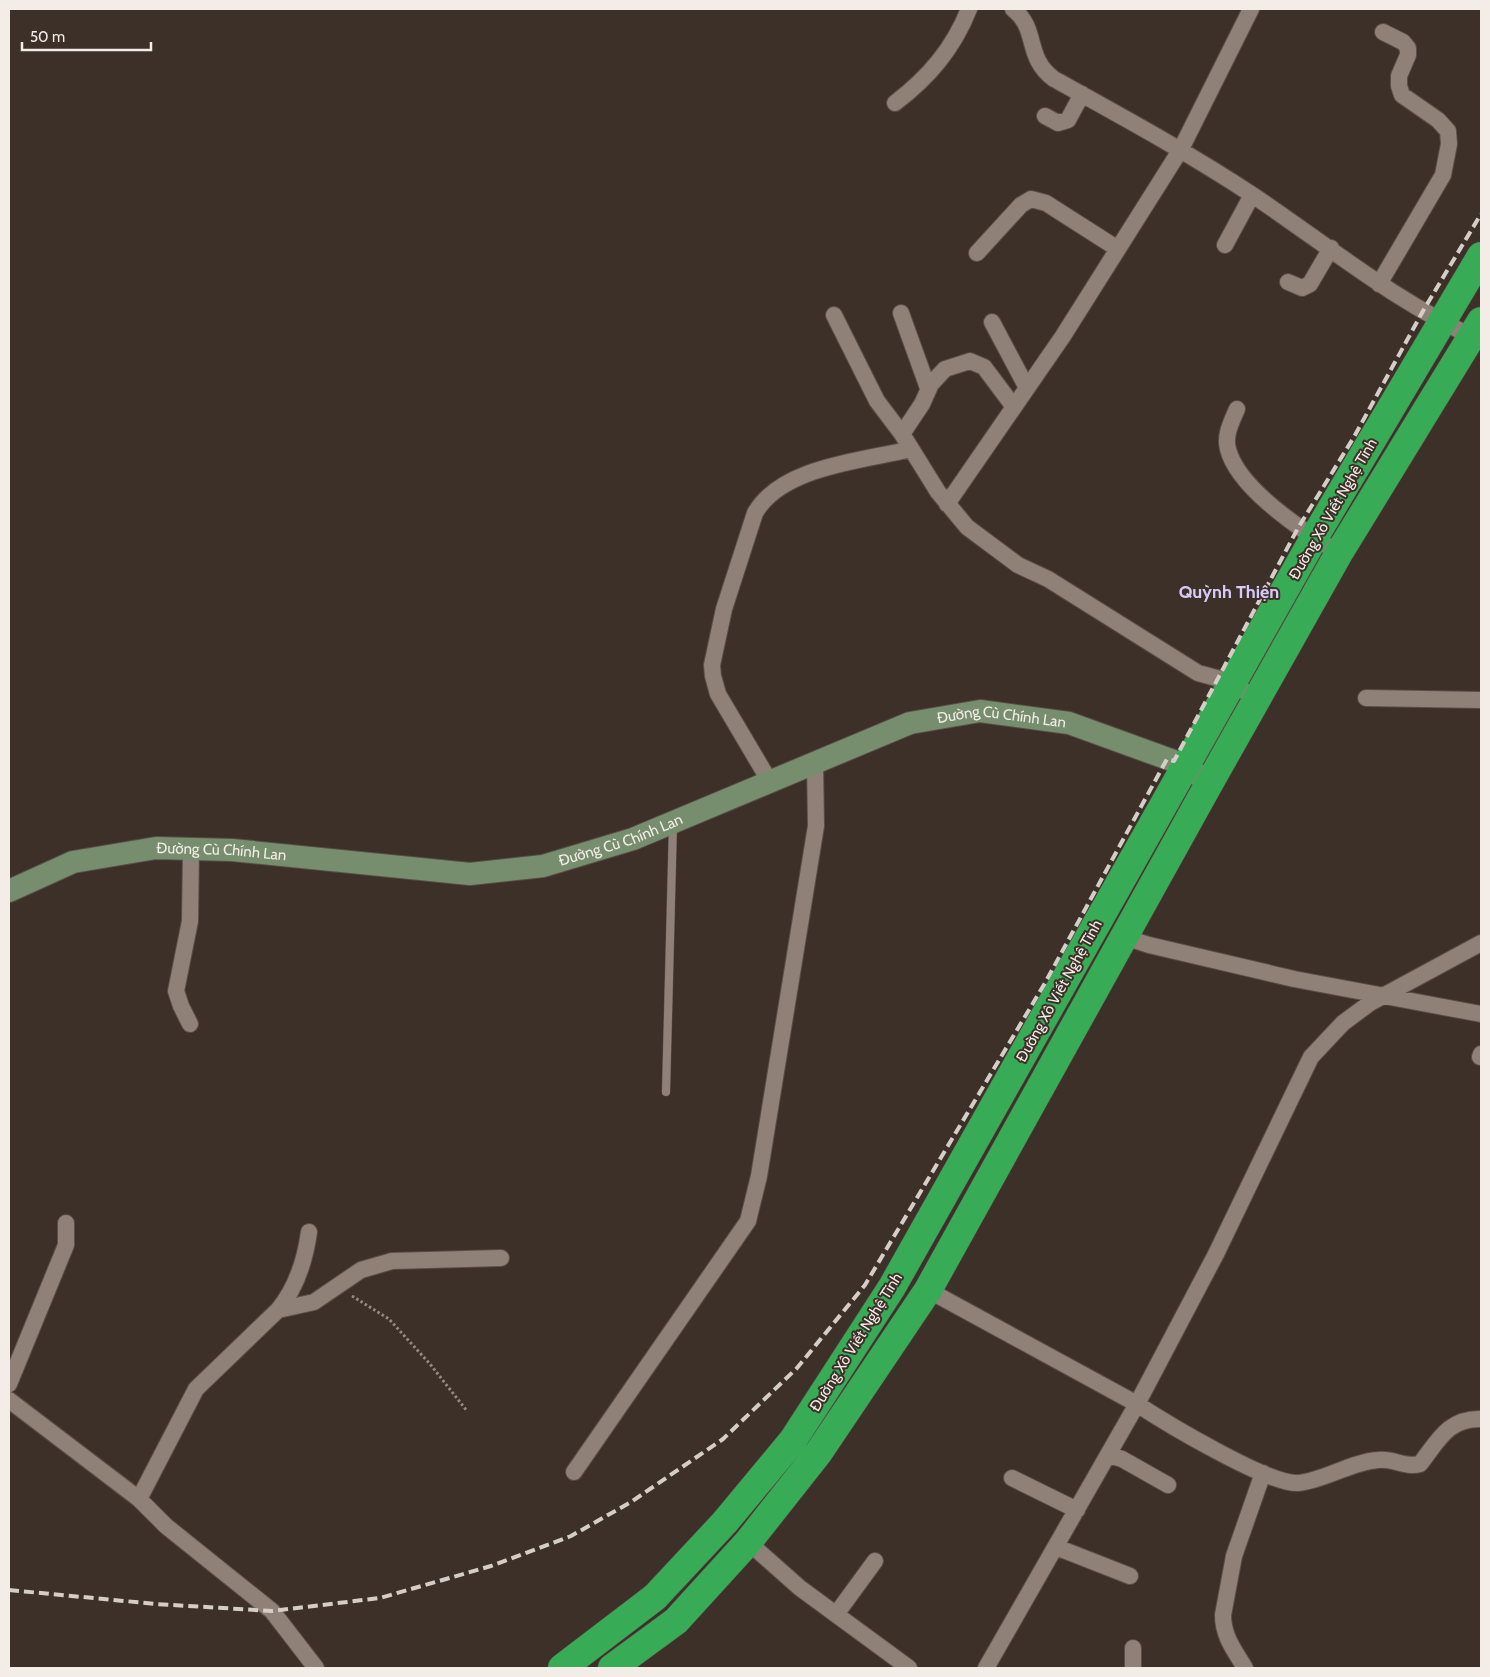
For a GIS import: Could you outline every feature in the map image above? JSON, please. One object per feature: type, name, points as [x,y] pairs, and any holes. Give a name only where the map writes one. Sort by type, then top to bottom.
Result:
[{"type":"highway","name":"Đường Xô Viết Nghệ Tĩnh","points":[[562,1668],[655,1597],[725,1522],[793,1440],[892,1287],[1314,538],[1481,256]]},
{"type":"highway","name":"Đường Xô Viết Nghệ Tĩnh","points":[[612,1668],[676,1621],[748,1542],[820,1452],[928,1290],[1339,553],[1478,332]]},
{"type":"street","points":[[895,103],[921,83],[941,62],[969,9]]},
{"type":"street","points":[[1013,9],[1026,20],[1034,56],[1045,72],[1181,149],[1331,248],[1379,284],[1442,323],[1478,332]]},
{"type":"street","points":[[947,504],[1027,388],[1181,149],[1251,9]]},
{"type":"street","points":[[1379,284],[1443,174],[1449,144],[1448,131],[1438,120],[1402,95],[1399,86],[1399,76],[1408,55],[1408,48],[1403,42],[1383,32]]},
{"type":"street","points":[[1045,116],[1058,123],[1068,120],[1082,94]]},
{"type":"street","points":[[1225,245],[1252,195]]},
{"type":"street","points":[[977,254],[1021,205],[1032,199],[1046,203],[1118,249]]},
{"type":"street","points":[[1288,282],[1302,288],[1310,284],[1331,248]]},
{"type":"street","points":[[901,313],[928,388]]},
{"type":"street","points":[[834,315],[871,391],[902,434],[947,504],[966,527],[1018,565],[1048,579],[1198,673],[1232,684],[1258,698]]},
{"type":"street","points":[[992,322],[1027,388]]},
{"type":"street","points":[[902,434],[922,404],[928,388],[944,369],[970,361],[976,362],[991,375],[1014,407]]},
{"type":"street","points":[[1237,409],[1228,433],[1227,443],[1228,451],[1242,473],[1265,501],[1314,538],[1339,553]]},
{"type":"street","points":[[770,782],[718,694],[712,671],[724,609],[755,513],[761,502],[768,496],[795,479],[845,463],[910,449]]},
{"type":"street","points":[[1366,698],[1481,700]]},
{"type":"street","name":"Đường Cù Chính Lan","points":[[9,891],[73,862],[156,848],[232,850],[470,874],[543,866],[633,839],[910,723],[980,711],[1069,722],[1186,767],[1210,782]]},
{"type":"street","points":[[574,1472],[748,1221],[759,1176],[816,826],[815,763]]},
{"type":"street","points":[[190,1024],[176,991],[190,920],[191,849]]},
{"type":"street","points":[[1124,937],[1149,945],[1294,980],[1481,1014]]},
{"type":"street","points":[[994,1664],[1056,1547],[1138,1404],[1216,1254],[1310,1057],[1343,1023],[1370,1003],[1481,943]]},
{"type":"street","points":[[9,1384],[66,1245],[66,1223]]},
{"type":"street","points":[[138,1499],[196,1389],[287,1299],[305,1260],[309,1232]]},
{"type":"street","points":[[278,1310],[314,1302],[361,1270],[392,1261],[501,1258]]},
{"type":"street","points":[[928,1290],[1138,1404],[1169,1425],[1263,1473],[1295,1483],[1379,1459],[1406,1465],[1420,1464],[1452,1425],[1463,1420],[1481,1420]]},
{"type":"street","points":[[9,1400],[138,1499],[166,1526],[272,1611],[316,1668]]},
{"type":"street","points":[[1109,1454],[1122,1459],[1168,1485]]},
{"type":"street","points":[[1245,1668],[1230,1644],[1223,1624],[1223,1615],[1234,1556],[1263,1473]]},
{"type":"street","points":[[1012,1478],[1077,1510]]},
{"type":"street","points":[[748,1542],[800,1588],[837,1613],[909,1668]]},
{"type":"street","points":[[1056,1547],[1130,1576]]},
{"type":"street","points":[[837,1613],[876,1561]]},
{"type":"street","points":[[1132,1648],[1133,1668]]},
{"type":"lane","points":[[666,1092],[673,823]]},
{"type":"path","points":[[335,1286],[389,1319],[430,1364],[466,1411]]},
{"type":"railway","points":[[9,1590],[156,1604],[272,1611],[380,1598],[491,1566],[571,1536],[631,1502],[723,1439],[797,1368],[865,1285],[1045,983],[1167,759],[1174,761],[1298,528],[1354,437],[1423,311],[1481,214]]},
{"type":"district","name":"Quỳnh Thiện","points":[[1229,592]]}]
